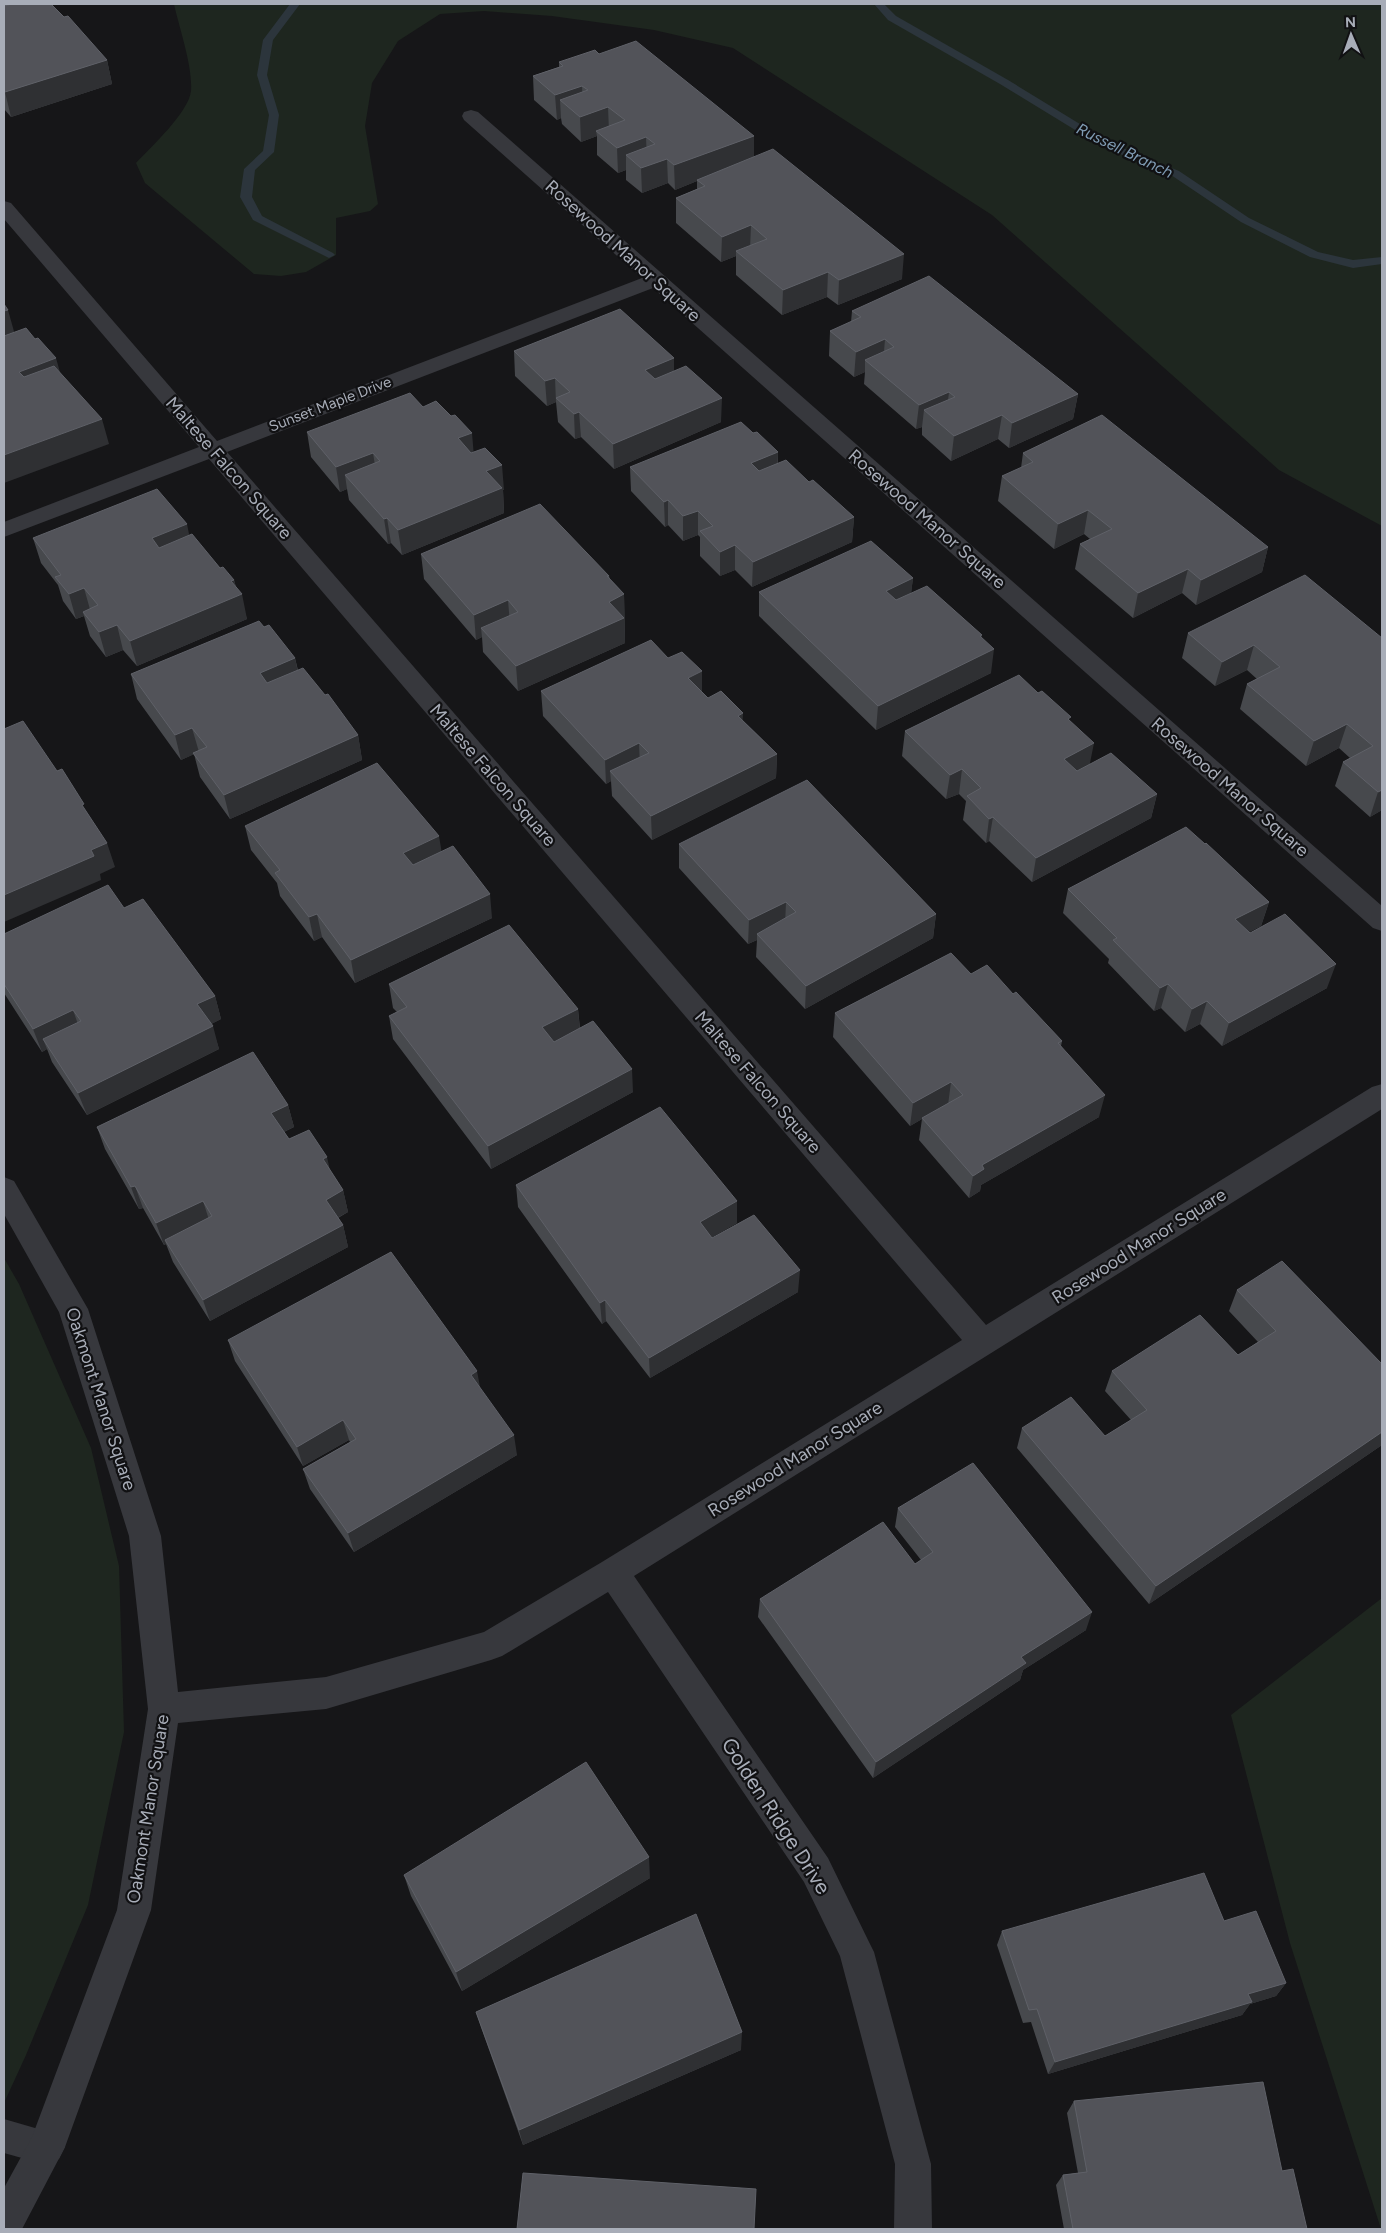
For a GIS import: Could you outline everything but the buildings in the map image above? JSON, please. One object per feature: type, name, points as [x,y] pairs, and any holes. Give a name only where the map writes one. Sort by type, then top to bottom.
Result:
[{"type":"street","name":"Rosewood Manor Square","points":[[472,116],[1382,922]]},
{"type":"street","name":"Maltese Falcon Square","points":[[4,207],[983,1343]]},
{"type":"street","name":"Sunset Maple Drive","points":[[4,530],[656,280]]},
{"type":"street","name":"Rosewood Manor Square","points":[[164,1709],[326,1693],[491,1645],[613,1572],[1382,1096]]},
{"type":"street","name":"Oakmont Manor Square","points":[[4,1189],[74,1309],[145,1536],[164,1709],[134,1910],[47,2147],[4,2224]]},
{"type":"street","name":"Golden Ridge Drive","points":[[613,1572],[816,1870],[856,1952],[913,2164],[913,2229]]},
{"type":"lane","points":[[4,2136],[47,2147]]},
{"type":"shaded area","points":[[174,4],[1382,4],[1382,526],[1279,470],[992,215],[733,48],[654,30],[552,16],[484,11],[440,14],[398,41],[372,83],[365,126],[378,204],[370,211],[336,218],[336,255],[306,272],[281,276],[254,274],[145,183],[136,163],[177,119],[189,99],[191,91],[188,59]]},
{"type":"shaded area","points":[[4,1258],[19,1284],[91,1448],[119,1566],[124,1732],[88,1905],[26,2055],[4,2103]]},
{"type":"shaded area","points":[[1382,1598],[1381,2229],[1290,1943],[1231,1715]]},
{"type":"waterway","points":[[295,4],[268,40],[262,75],[274,115],[268,152],[250,169],[246,197],[257,218],[329,255]]},
{"type":"waterway","name":"Russell Branch","points":[[879,4],[892,18],[1004,82],[1107,145],[1175,173],[1245,220],[1314,255],[1353,264],[1382,261]]}]
